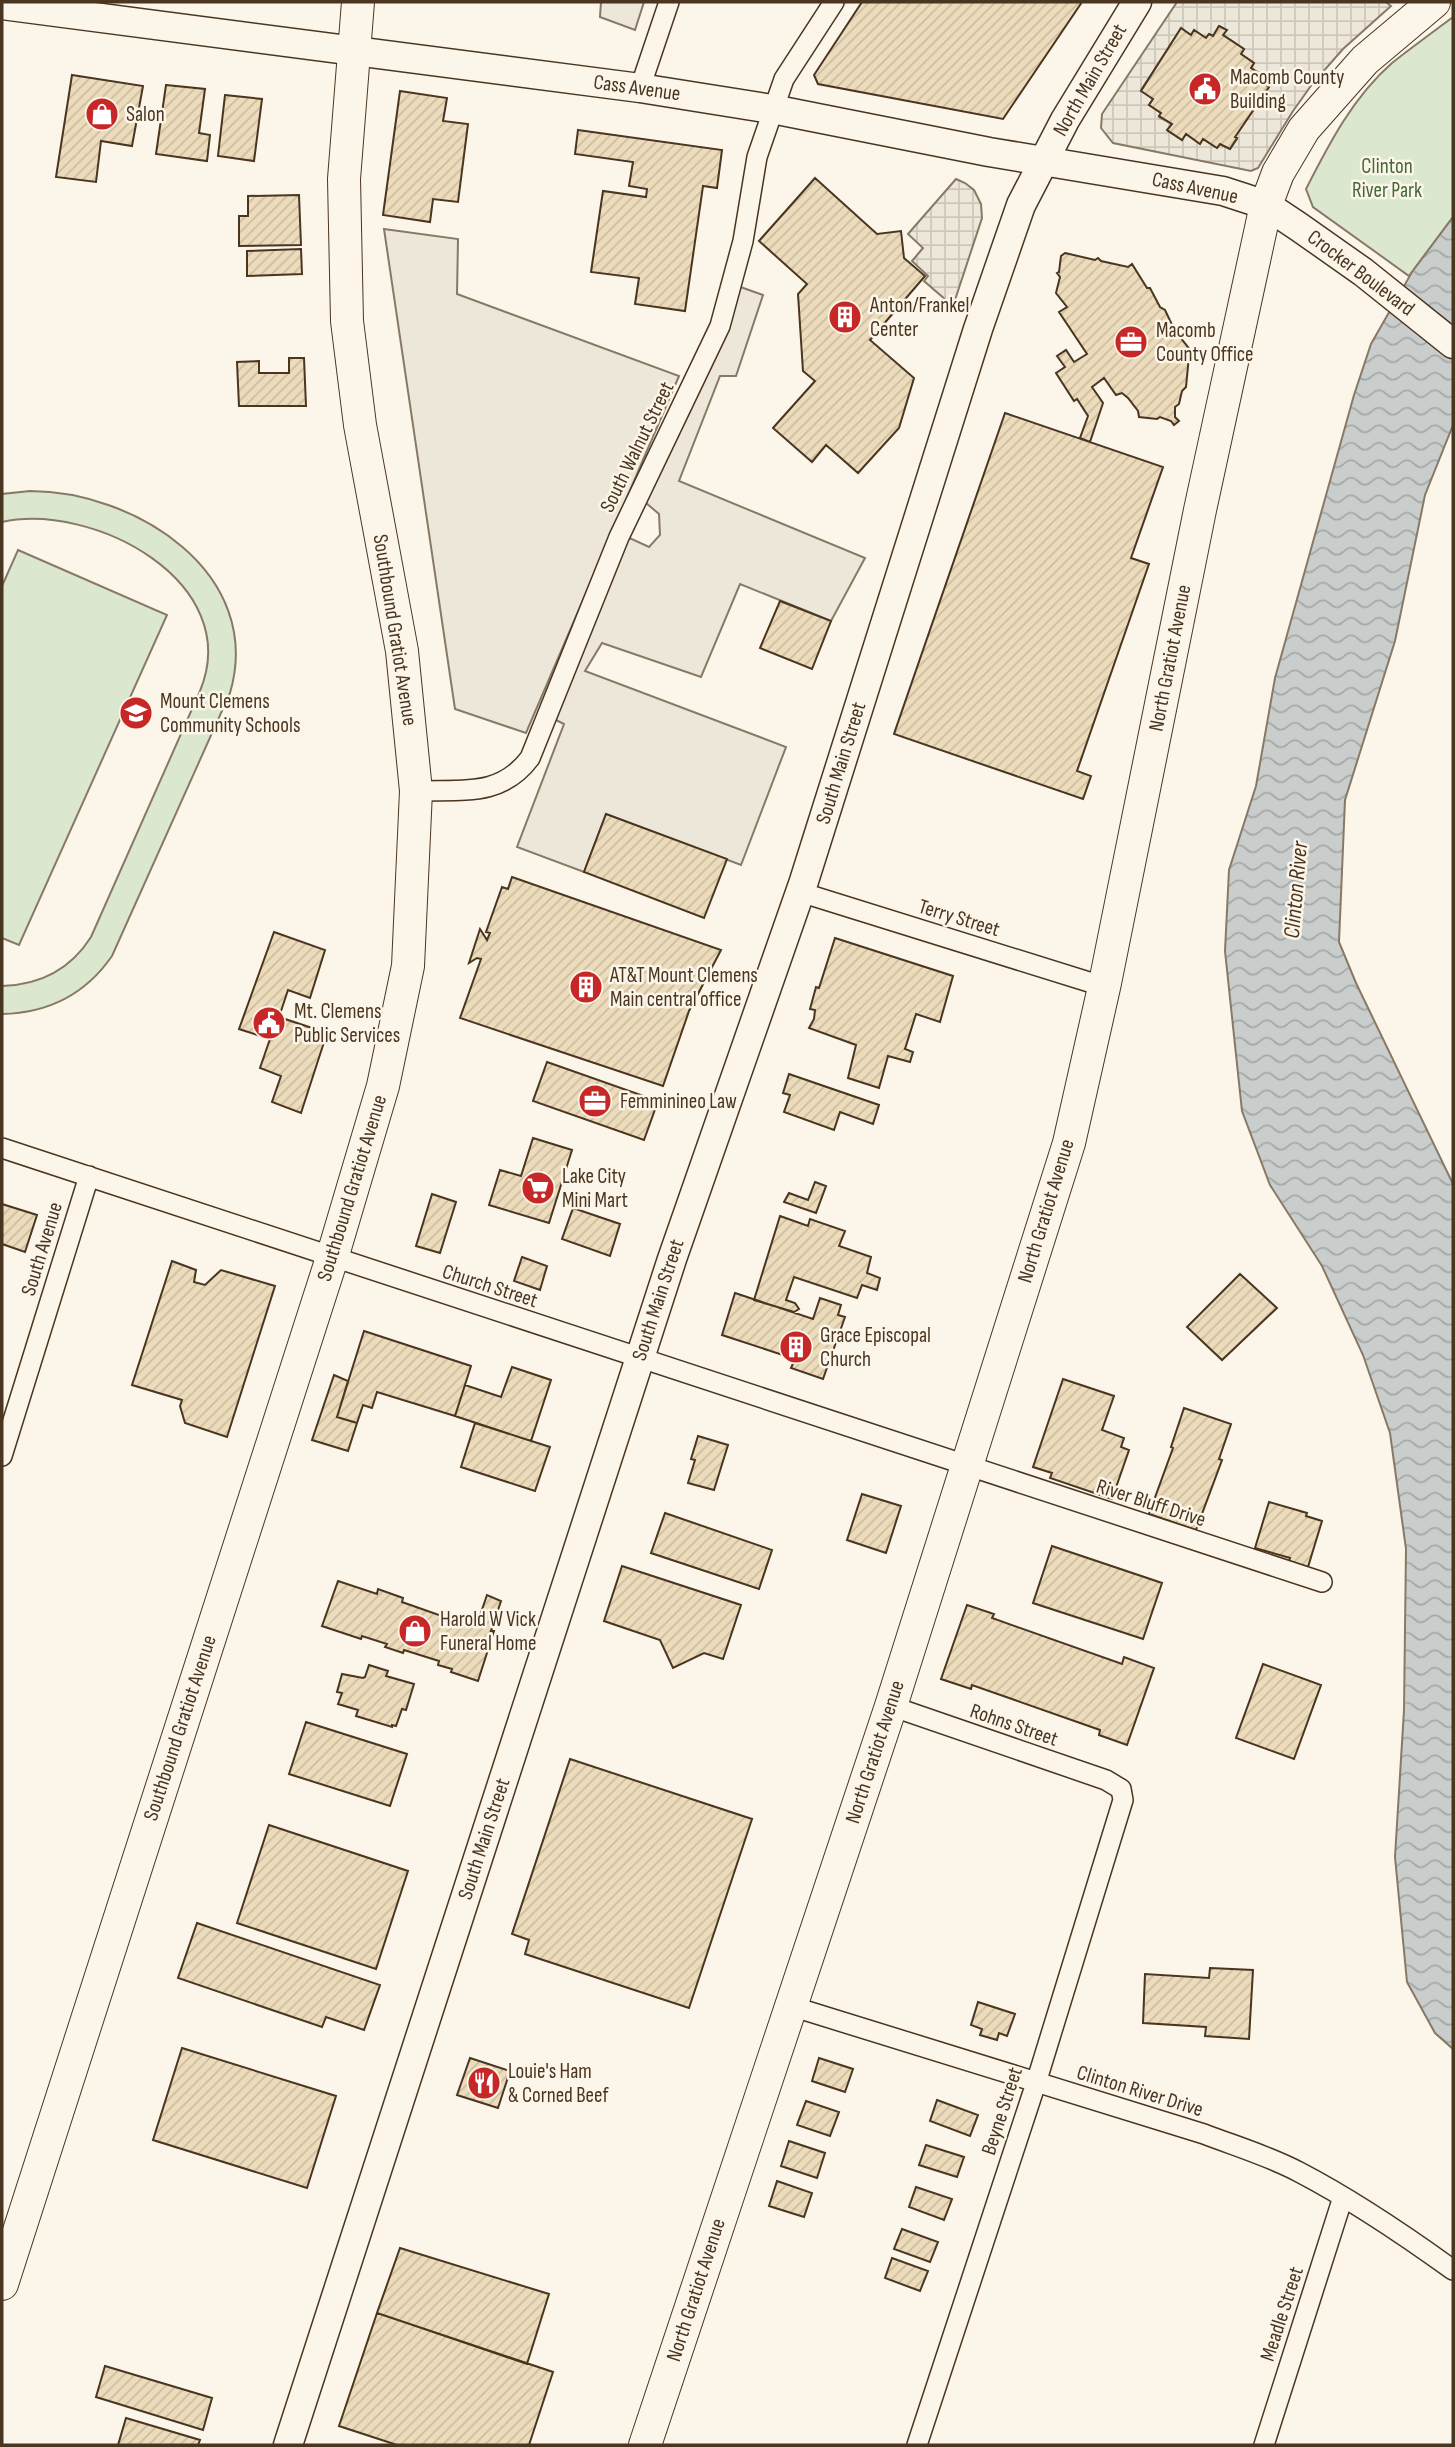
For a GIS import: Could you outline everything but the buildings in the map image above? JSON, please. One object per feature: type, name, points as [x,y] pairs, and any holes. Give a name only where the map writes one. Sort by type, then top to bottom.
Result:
[{"type":"main road","name":"Southbound Gratiot Avenue","points":[[2,2284],[332,1258],[383,1086],[408,966],[416,791],[402,651],[360,425],[347,321],[344,179],[358,2]]},
{"type":"main road","name":"North Gratiot Avenue","points":[[645,2445],[891,1706],[1069,1143],[1105,987],[1200,510],[1266,205],[1278,173],[1304,128],[1365,60],[1434,2]]},
{"type":"street","points":[[640,88],[669,2]]},
{"type":"street","name":"South Walnut Street","points":[[416,791],[491,788],[522,770],[536,748],[619,537],[720,326],[743,241],[752,177],[772,109],[784,79],[834,2]]},
{"type":"street","name":"North Main Street","points":[[1045,160],[1065,120],[1136,2]]},
{"type":"street","name":"Cass Avenue","points":[[2,5],[640,88],[772,109],[1223,191],[1266,205]]},
{"type":"street","name":"South Main Street","points":[[288,2445],[639,1359],[800,892],[978,329],[1021,205],[1045,160]]},
{"type":"street","name":"Crocker Boulevard","points":[[1266,205],[1363,272],[1453,344]]},
{"type":"street","name":"Terry Street","points":[[800,892],[1105,987]]},
{"type":"street","name":"Church Street","points":[[2,1148],[965,1466]]},
{"type":"street","name":"South Avenue","points":[[2,1456],[89,1177]]},
{"type":"street","name":"River Bluff Drive","points":[[965,1466],[1322,1582]]},
{"type":"street","name":"Rohns Street","points":[[891,1706],[1106,1780],[1121,1789]]},
{"type":"street","name":"Beyne Street","points":[[917,2445],[1123,1806],[1121,1789]]},
{"type":"street","name":"Clinton River Drive","points":[[791,2006],[1251,2151],[1297,2171],[1374,2214],[1453,2270]]},
{"type":"street","name":"Meadle Street","points":[[1264,2445],[1343,2197]]},
{"type":"green space","name":"Clinton River Park","points":[[1453,17],[1453,217],[1409,276],[1313,207],[1306,189],[1333,138],[1365,91],[1392,63]]},
{"type":"green space","points":[[30,491],[70,495],[110,506],[149,523],[182,547],[210,576],[228,611],[236,650],[230,693],[112,956],[90,981],[64,999],[35,1010],[2,1014],[2,986],[29,983],[53,974],[74,958],[91,937],[200,691],[208,652],[201,616],[181,584],[152,558],[117,538],[78,525],[38,519],[2,522],[2,494]]},
{"type":"green space","points":[[18,550],[167,615],[19,945],[2,938],[2,586]]},
{"type":"shaded area","points":[[601,2],[644,2],[635,30],[600,17]]},
{"type":"shaded area","points":[[1177,2],[1386,2],[1391,6],[1343,49],[1313,83],[1258,168],[1251,171],[1113,143],[1101,128],[1102,114]],"holes":[[[1219,26],[1226,30],[1223,35],[1244,49],[1241,54],[1254,63],[1251,68],[1262,75],[1259,80],[1269,87],[1235,137],[1237,139],[1230,149],[1220,144],[1217,148],[1203,139],[1200,143],[1186,134],[1182,140],[1168,131],[1172,124],[1159,117],[1161,113],[1149,105],[1153,99],[1141,90],[1181,29],[1191,35],[1195,31],[1206,38],[1209,34],[1213,36]]]},
{"type":"shaded area","points":[[956,179],[974,190],[981,204],[982,218],[953,306],[924,281],[928,276],[912,261],[923,248],[908,234]]},
{"type":"shaded area","points":[[384,229],[458,239],[457,294],[679,376],[526,733],[455,709]]},
{"type":"shaded area","points":[[732,284],[763,295],[736,376],[720,376],[679,481],[865,558],[831,621],[740,584],[701,677],[602,643],[585,671],[786,747],[741,865],[606,814],[584,872],[517,847],[564,724],[548,716],[621,534],[649,547],[660,535],[659,514],[639,497]]},
{"type":"water","name":"Clinton River","points":[[1453,217],[1453,425],[1425,495],[1395,641],[1345,800],[1339,942],[1453,1184],[1453,2049],[1435,2033],[1407,1982],[1395,1857],[1404,1710],[1406,1549],[1390,1433],[1363,1355],[1322,1266],[1270,1185],[1242,1111],[1225,951],[1229,870],[1256,786],[1275,678],[1354,395],[1371,344],[1412,272]]},
{"type":"place","name":"Macomb County Building","points":[[1205,89]]},
{"type":"place","name":"Salon","points":[[102,114]]},
{"type":"place","name":"Anton/Frankel Center","points":[[845,317]]},
{"type":"place","name":"Macomb County Office","points":[[1131,342]]},
{"type":"place","name":"Mount Clemens Community Schools","points":[[136,713]]},
{"type":"place","name":"AT&T Mount Clemens Main central office","points":[[586,987]]},
{"type":"place","name":"Mt. Clemens Public Services","points":[[269,1023]]},
{"type":"place","name":"Femminineo Law","points":[[595,1101]]},
{"type":"place","name":"Lake City Mini Mart","points":[[538,1188]]},
{"type":"place","name":"Grace Episcopal Church","points":[[796,1347]]},
{"type":"place","name":"Harold W Vick Funeral Home","points":[[415,1631]]},
{"type":"place","name":"Louie's Ham & Corned Beef","points":[[484,2083]]}]
